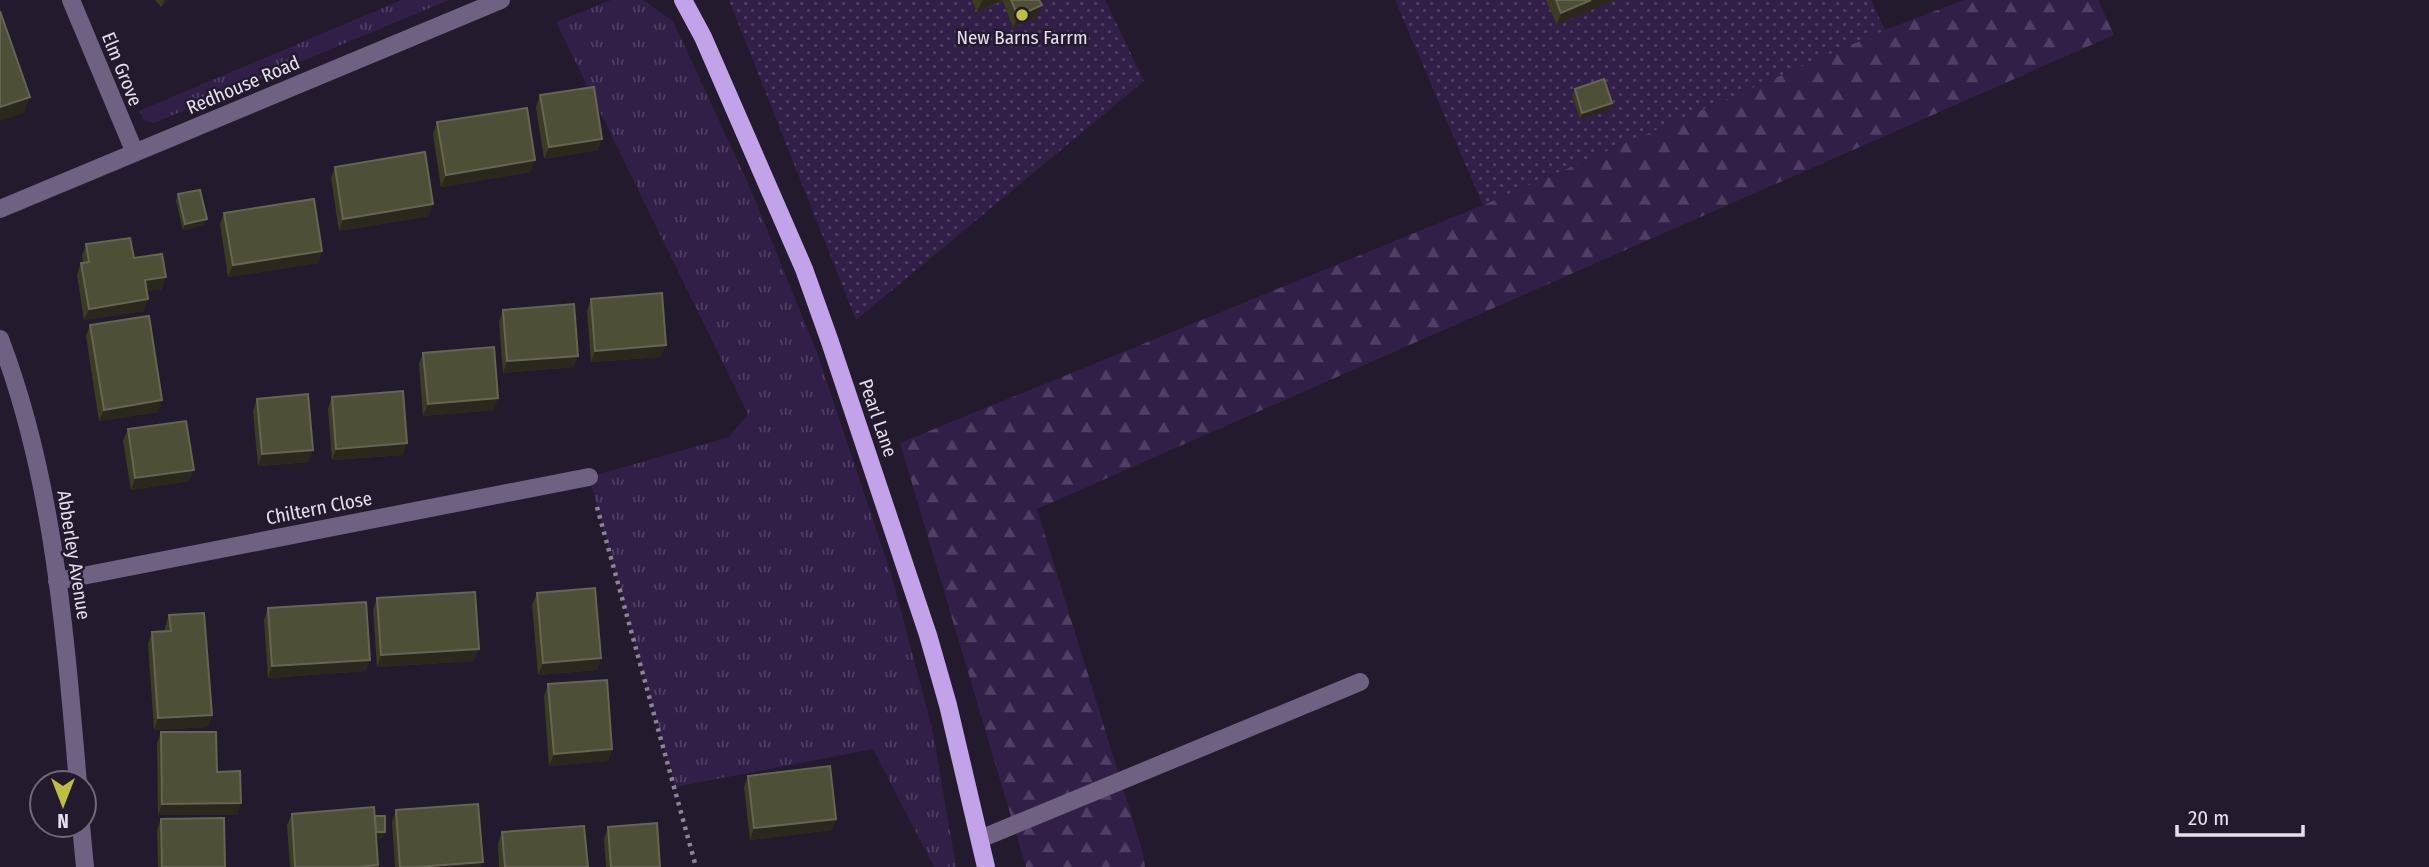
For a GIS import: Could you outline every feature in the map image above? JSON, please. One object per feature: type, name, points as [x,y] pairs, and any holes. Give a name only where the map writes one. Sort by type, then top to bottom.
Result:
[{"type":"main road","name":"Pearl Lane","points":[[683,0],[703,37],[804,268],[829,339],[928,635],[986,867]]},
{"type":"street","name":"Elm Grove","points":[[71,0],[135,153]]},
{"type":"street","name":"Redhouse Road","points":[[0,209],[501,0]]},
{"type":"street","name":"Abberley Avenue","points":[[0,339],[13,376],[41,481],[62,606],[77,769]]},
{"type":"street","name":"Chiltern Close","points":[[57,581],[589,477]]},
{"type":"street","points":[[980,839],[1360,682]]},
{"type":"street","points":[[82,839],[85,867]]},
{"type":"path","points":[[589,477],[696,867]]},
{"type":"green space","points":[[402,0],[449,0],[154,123],[145,121],[139,111]]},
{"type":"green space","points":[[611,0],[643,0],[673,21],[751,190],[817,353],[892,577],[933,732],[956,867],[934,867],[873,749],[675,787],[589,477],[729,437],[748,414],[556,22]]},
{"type":"green space","points":[[729,0],[1105,0],[1144,81],[856,320]]},
{"type":"green space","points":[[1395,0],[1871,0],[1885,30],[1483,205]]},
{"type":"green space","points":[[1964,0],[2098,0],[2114,35],[1037,509],[1143,853],[1145,867],[1026,867],[900,443],[1483,205],[1885,30]]},
{"type":"building","points":[[1011,0],[1039,0],[1042,5],[1018,16]]},
{"type":"building","points":[[1556,0],[1591,0],[1561,13]]},
{"type":"building","points":[[0,11],[30,97],[0,107]]},
{"type":"building","points":[[1604,79],[1612,103],[1582,113],[1575,89]]},
{"type":"building","points":[[594,87],[602,139],[549,147],[540,95]]},
{"type":"building","points":[[527,108],[535,160],[446,175],[437,122]]},
{"type":"building","points":[[425,152],[433,204],[343,219],[335,167]]},
{"type":"building","points":[[200,190],[207,219],[185,224],[178,194]]},
{"type":"building","points":[[314,199],[322,251],[233,265],[224,213]]},
{"type":"building","points":[[130,238],[134,258],[162,254],[166,277],[145,280],[148,299],[89,309],[81,263],[89,262],[86,244]]},
{"type":"building","points":[[662,293],[666,345],[595,351],[591,299]]},
{"type":"building","points":[[574,304],[578,356],[507,361],[503,310]]},
{"type":"building","points":[[149,316],[162,400],[104,410],[90,325]]},
{"type":"building","points":[[494,347],[498,398],[428,404],[423,353]]},
{"type":"building","points":[[403,391],[407,443],[336,449],[332,397]]},
{"type":"building","points":[[308,394],[313,450],[262,454],[257,399]]},
{"type":"building","points":[[186,421],[194,470],[135,478],[128,429]]},
{"type":"building","points":[[595,588],[601,658],[543,663],[537,593]]},
{"type":"building","points":[[475,592],[479,649],[381,655],[377,598]]},
{"type":"building","points":[[366,602],[370,660],[272,666],[268,608]]},
{"type":"building","points":[[204,613],[212,715],[158,718],[152,632],[171,631],[169,615]]},
{"type":"building","points":[[607,680],[612,749],[554,754],[548,684]]},
{"type":"building","points":[[161,732],[216,732],[217,772],[240,771],[241,803],[162,804]]},
{"type":"building","points":[[830,766],[836,819],[754,828],[748,776]]},
{"type":"building","points":[[478,804],[483,862],[400,867],[396,810]]},
{"type":"building","points":[[374,807],[378,865],[295,867],[292,814]]},
{"type":"building","points":[[375,816],[385,816],[385,832],[376,832]]},
{"type":"building","points":[[224,818],[225,867],[162,867],[161,819]]},
{"type":"building","points":[[657,823],[660,867],[611,867],[608,827]]},
{"type":"building","points":[[584,826],[588,867],[505,867],[502,832]]},
{"type":"place","name":"New Barns Farrm","points":[[1022,15]]}]
